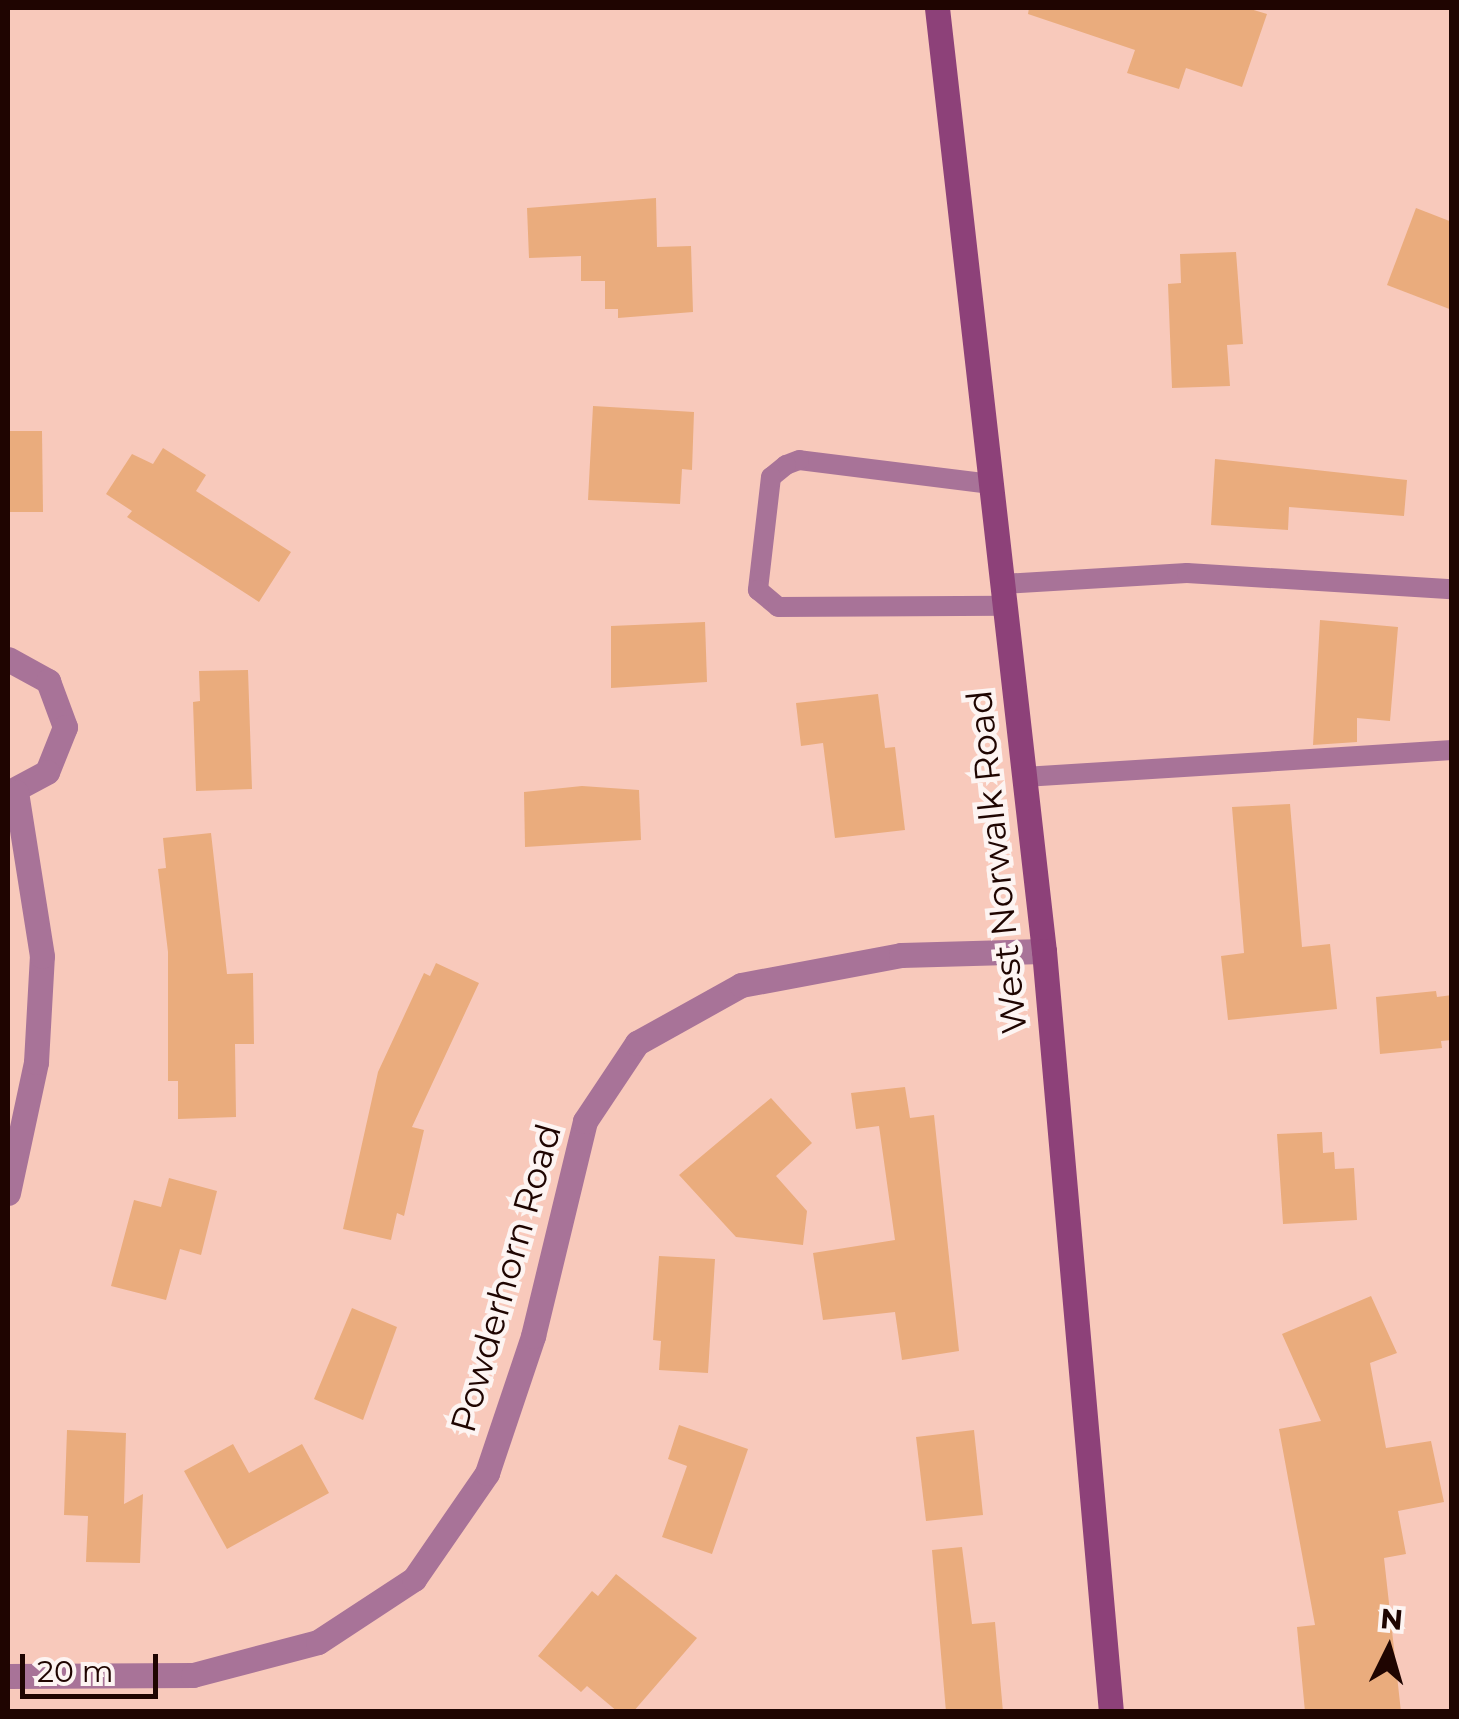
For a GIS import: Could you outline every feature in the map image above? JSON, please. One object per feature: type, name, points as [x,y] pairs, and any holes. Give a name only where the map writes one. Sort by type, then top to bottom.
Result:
[{"type":"main road","name":"West Norwalk Road","points":[[936,8],[1044,952],[1111,1712]]},
{"type":"street","points":[[8,659],[40,673],[64,715],[54,762],[12,792],[42,956],[36,1062],[8,1193]]},
{"type":"street","name":"Powderhorn Road","points":[[8,1676],[193,1675],[318,1642],[414,1579],[488,1472],[533,1336],[585,1121],[637,1043],[741,986],[901,955],[1044,952]]},
{"type":"lane","points":[[991,484],[799,460],[786,465],[772,477],[758,590],[778,607],[1003,595],[1186,573],[1452,588]]},
{"type":"lane","points":[[1024,777],[1452,750]]},
{"type":"building","points":[[1029,8],[1247,8],[1267,14],[1242,87],[1186,68],[1179,89],[1127,73],[1135,50],[1028,14]]},
{"type":"building","points":[[656,198],[657,247],[691,246],[693,312],[618,318],[618,309],[605,309],[605,281],[581,281],[581,256],[529,258],[527,208]]},
{"type":"building","points":[[1416,208],[1452,222],[1452,310],[1387,285]]},
{"type":"building","points":[[1236,252],[1243,344],[1227,345],[1230,386],[1172,388],[1168,284],[1181,283],[1180,254]]},
{"type":"building","points":[[593,406],[694,412],[692,470],[682,469],[680,504],[588,500]]},
{"type":"building","points":[[8,431],[42,431],[43,512],[8,512]]},
{"type":"building","points":[[163,448],[206,475],[196,491],[291,552],[259,602],[127,517],[132,511],[106,494],[132,454],[153,464]]},
{"type":"building","points":[[1215,459],[1407,480],[1404,516],[1289,507],[1288,530],[1211,525]]},
{"type":"building","points":[[1320,620],[1398,627],[1390,721],[1357,718],[1357,742],[1313,745]]},
{"type":"building","points":[[705,622],[707,682],[611,688],[611,626]]},
{"type":"building","points":[[248,670],[252,789],[196,791],[193,702],[200,701],[199,671]]},
{"type":"building","points":[[878,694],[885,748],[895,747],[905,830],[835,838],[823,743],[801,746],[796,703]]},
{"type":"building","points":[[582,786],[639,790],[641,840],[525,847],[524,792]]},
{"type":"building","points":[[1290,804],[1302,947],[1330,944],[1337,1009],[1228,1020],[1221,956],[1244,953],[1232,807]]},
{"type":"building","points":[[211,833],[227,974],[253,973],[254,1044],[235,1044],[236,1117],[178,1119],[178,1081],[168,1081],[168,952],[158,869],[166,868],[163,838]]},
{"type":"building","points":[[436,963],[479,983],[412,1127],[424,1130],[404,1216],[397,1213],[391,1240],[343,1229],[378,1072],[424,973],[430,976]]},
{"type":"building","points":[[1436,991],[1437,997],[1452,995],[1452,1040],[1441,1041],[1442,1048],[1380,1054],[1376,997]]},
{"type":"building","points":[[905,1087],[910,1118],[934,1115],[959,1351],[902,1360],[895,1312],[823,1320],[813,1253],[895,1240],[879,1126],[856,1129],[851,1093]]},
{"type":"building","points":[[771,1098],[812,1143],[776,1176],[807,1211],[803,1245],[736,1237],[679,1175]]},
{"type":"building","points":[[1322,1132],[1323,1153],[1334,1152],[1335,1169],[1354,1168],[1357,1220],[1283,1224],[1277,1134]]},
{"type":"building","points":[[169,1178],[217,1191],[201,1255],[180,1249],[166,1300],[111,1286],[134,1200],[161,1207]]},
{"type":"building","points":[[659,1256],[715,1259],[708,1373],[659,1370],[661,1341],[653,1340]]},
{"type":"building","points":[[1371,1296],[1397,1353],[1370,1363],[1386,1448],[1431,1441],[1444,1502],[1398,1511],[1406,1554],[1384,1558],[1401,1712],[1305,1712],[1297,1627],[1315,1625],[1279,1429],[1321,1421],[1282,1334]]},
{"type":"building","points":[[352,1308],[397,1327],[363,1420],[314,1399]]},
{"type":"building","points":[[679,1425],[748,1449],[712,1554],[662,1537],[687,1466],[668,1459]]},
{"type":"building","points":[[67,1430],[126,1433],[124,1504],[143,1494],[140,1563],[86,1562],[88,1516],[64,1515]]},
{"type":"building","points":[[974,1430],[983,1515],[926,1521],[916,1437]]},
{"type":"building","points":[[233,1444],[249,1473],[302,1444],[329,1493],[227,1549],[184,1471]]},
{"type":"building","points":[[962,1547],[972,1624],[995,1622],[1003,1712],[946,1712],[932,1550]]},
{"type":"building","points":[[616,1574],[697,1638],[633,1712],[618,1712],[587,1686],[581,1692],[538,1656],[592,1591],[598,1596]]}]
